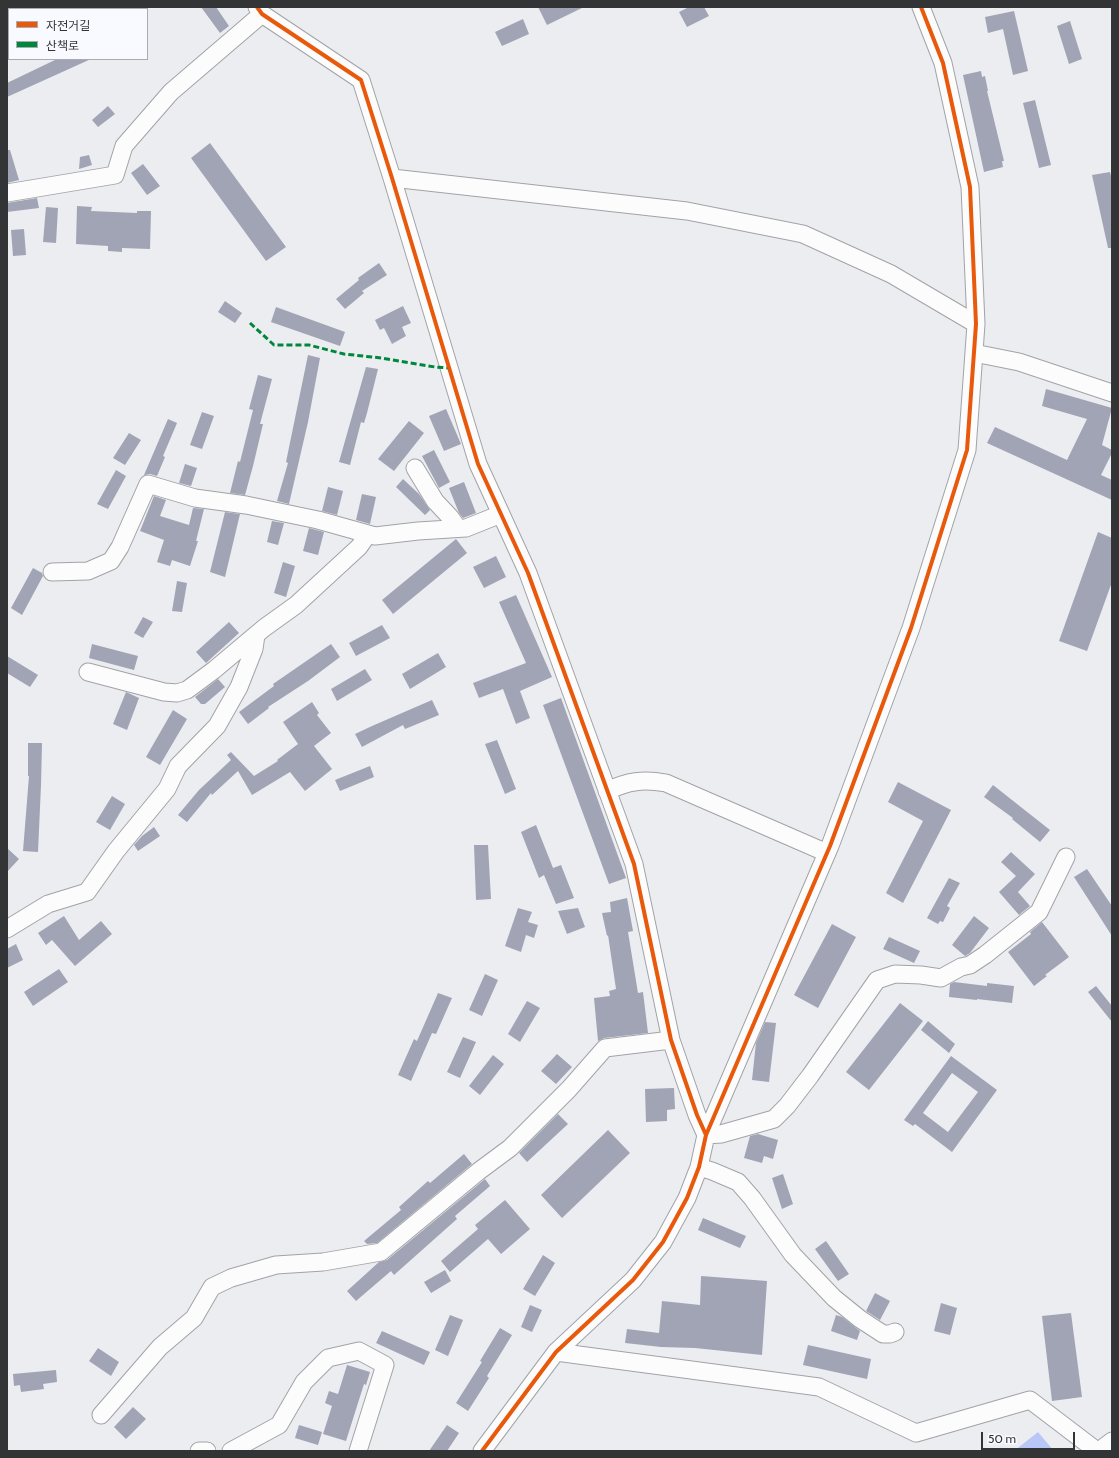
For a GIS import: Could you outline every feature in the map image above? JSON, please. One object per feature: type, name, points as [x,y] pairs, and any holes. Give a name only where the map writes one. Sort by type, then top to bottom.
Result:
[{"type":"street","points":[[482,1451],[556,1352],[633,1280],[663,1242],[687,1198],[699,1167],[706,1135],[827,853],[911,628],[967,450],[976,324],[970,187],[942,63],[921,7]]},
{"type":"street","points":[[7,193],[115,175],[124,146],[171,92],[260,11],[361,80],[478,464],[528,573],[634,864],[671,1040],[697,1115],[706,1135]]},
{"type":"street","points":[[392,178],[688,211],[803,234],[891,274],[976,324]]},
{"type":"street","points":[[974,353],[1019,362],[1112,393]]},
{"type":"street","points":[[415,468],[435,501],[458,528]]},
{"type":"street","points":[[52,572],[88,571],[111,561],[120,547],[148,484],[195,498],[246,505],[318,520],[375,536],[466,528],[501,514]]},
{"type":"street","points":[[88,672],[164,692],[177,693],[187,690],[296,605],[359,547],[368,534]]},
{"type":"street","points":[[7,929],[48,904],[87,892],[116,851],[167,789],[178,766],[217,726],[239,687],[254,649],[256,635]]},
{"type":"street","points":[[607,791],[634,781],[666,783],[827,853]]},
{"type":"street","points":[[706,1135],[721,1134],[774,1119],[787,1106],[810,1076],[877,980],[895,974],[921,975],[941,978],[961,967],[970,965],[985,955],[1039,912],[1066,857]]},
{"type":"street","points":[[101,1415],[160,1347],[194,1318],[212,1287],[231,1278],[276,1265],[323,1262],[381,1252],[479,1171],[510,1148],[569,1089],[606,1048],[671,1040]]},
{"type":"street","points":[[699,1167],[712,1170],[738,1182],[752,1198],[793,1255],[834,1298],[860,1320],[883,1334],[895,1332]]},
{"type":"street","points":[[231,1451],[279,1425],[304,1382],[328,1358],[359,1351],[385,1365],[358,1451]]},
{"type":"street","points":[[556,1352],[819,1387],[916,1433],[1030,1400],[1097,1451]]},
{"type":"street","points":[[1103,1451],[1104,1447],[1112,1440]]},
{"type":"street","points":[[199,1451],[207,1451]]},
{"type":"shaded area","points":[[1038,1432],[1054,1451],[1014,1451]]},
{"type":"building","points":[[201,7],[216,7],[229,26],[220,33]]},
{"type":"building","points":[[538,7],[584,7],[547,25]]},
{"type":"building","points":[[689,7],[704,7],[709,16],[687,27],[679,12]]},
{"type":"building","points":[[1014,11],[1028,71],[1013,75],[1003,29],[988,33],[985,17]]},
{"type":"building","points":[[523,19],[529,34],[502,46],[495,32]]},
{"type":"building","points":[[1070,21],[1082,59],[1069,64],[1057,26]]},
{"type":"building","points":[[55,60],[89,60],[7,97],[7,83]]},
{"type":"building","points":[[981,71],[982,77],[985,76],[987,91],[1004,161],[1002,161],[1003,167],[984,172],[963,75]]},
{"type":"building","points":[[1035,100],[1051,165],[1039,168],[1023,103]]},
{"type":"building","points":[[108,106],[115,114],[98,127],[92,120]]},
{"type":"building","points":[[210,143],[286,247],[266,261],[191,158]]},
{"type":"building","points":[[7,150],[10,150],[19,180],[7,183]]},
{"type":"building","points":[[89,155],[92,165],[79,169],[80,157]]},
{"type":"building","points":[[143,164],[160,186],[147,195],[131,173]]},
{"type":"building","points":[[1110,172],[1112,180],[1112,248],[1108,248],[1092,175]]},
{"type":"building","points":[[37,198],[39,208],[7,212],[7,203]]},
{"type":"building","points":[[77,206],[92,207],[91,211],[137,213],[137,211],[151,211],[150,249],[122,248],[122,252],[108,251],[108,246],[76,244]]},
{"type":"building","points":[[46,207],[58,208],[56,243],[43,242]]},
{"type":"building","points":[[24,229],[26,255],[13,256],[11,230]]},
{"type":"building","points":[[379,263],[387,275],[362,291],[364,293],[345,309],[336,299],[359,280],[358,278]]},
{"type":"building","points":[[225,301],[242,313],[235,323],[218,312]]},
{"type":"building","points":[[403,306],[411,323],[402,327],[406,336],[392,344],[384,328],[380,330],[375,320]]},
{"type":"building","points":[[276,307],[345,332],[340,346],[271,322]]},
{"type":"building","points":[[308,355],[320,358],[308,422],[289,504],[277,501],[288,463],[286,462]]},
{"type":"building","points":[[366,367],[378,369],[367,413],[364,423],[361,422],[350,465],[339,462]]},
{"type":"building","points":[[258,375],[272,379],[260,424],[263,424],[245,495],[230,493],[238,461],[240,462],[253,410],[249,409]]},
{"type":"building","points":[[1046,389],[1112,408],[1102,445],[1112,450],[1112,453],[1101,475],[1112,480],[1112,500],[987,443],[995,427],[1067,460],[1087,419],[1042,406]]},
{"type":"building","points":[[446,409],[461,444],[444,451],[429,416]]},
{"type":"building","points":[[202,412],[214,416],[202,449],[190,445]]},
{"type":"building","points":[[168,419],[177,423],[163,456],[165,457],[157,476],[150,474],[144,475]]},
{"type":"building","points":[[409,421],[424,433],[394,471],[378,459]]},
{"type":"building","points":[[129,433],[141,440],[125,465],[113,458]]},
{"type":"building","points":[[434,450],[450,482],[439,488],[422,456]]},
{"type":"building","points":[[185,464],[197,468],[191,486],[179,483]]},
{"type":"building","points":[[116,470],[126,476],[108,509],[97,504]]},
{"type":"building","points":[[403,479],[419,494],[430,510],[425,515],[396,487]]},
{"type":"building","points":[[464,482],[476,513],[463,518],[459,513],[449,488]]},
{"type":"building","points":[[328,487],[343,491],[337,515],[322,511]]},
{"type":"building","points":[[362,494],[376,497],[370,524],[356,520]]},
{"type":"building","points":[[154,496],[166,500],[160,516],[189,525],[193,508],[204,509],[196,541],[198,541],[190,566],[172,560],[170,566],[157,562],[164,540],[140,531]]},
{"type":"building","points":[[225,512],[240,514],[225,577],[210,572]]},
{"type":"building","points":[[272,521],[284,523],[278,545],[267,542]]},
{"type":"building","points":[[309,528],[324,532],[318,555],[303,551]]},
{"type":"building","points":[[1098,532],[1112,538],[1112,582],[1087,651],[1059,641]]},
{"type":"building","points":[[456,539],[467,553],[393,614],[382,600]]},
{"type":"building","points":[[496,556],[506,577],[484,588],[473,567]]},
{"type":"building","points":[[283,562],[295,566],[286,597],[274,593]]},
{"type":"building","points":[[33,568],[42,573],[43,576],[22,615],[11,608]]},
{"type":"building","points":[[177,581],[187,583],[182,612],[172,611]]},
{"type":"building","points":[[516,595],[552,677],[520,691],[530,718],[516,724],[503,689],[479,698],[473,683],[526,663],[499,602]]},
{"type":"building","points":[[143,617],[153,622],[143,638],[134,633]]},
{"type":"building","points":[[229,622],[239,633],[206,663],[196,652]]},
{"type":"building","points":[[382,625],[390,638],[356,656],[349,643]]},
{"type":"building","points":[[92,644],[138,656],[134,670],[89,658]]},
{"type":"building","points":[[331,644],[340,657],[308,681],[268,707],[269,708],[248,724],[239,712],[274,686],[273,684]]},
{"type":"building","points":[[438,653],[446,667],[410,689],[402,674]]},
{"type":"building","points":[[7,656],[38,675],[30,687],[7,673]]},
{"type":"building","points":[[365,669],[372,680],[337,701],[331,689]]},
{"type":"building","points":[[218,679],[225,687],[205,704],[201,704],[195,697]]},
{"type":"building","points":[[126,692],[139,698],[127,730],[113,724]]},
{"type":"building","points":[[561,698],[626,878],[609,884],[543,705]]},
{"type":"building","points":[[432,700],[439,715],[405,729],[403,725],[362,747],[355,734]]},
{"type":"building","points":[[312,702],[319,713],[317,715],[331,733],[314,746],[332,769],[305,791],[290,772],[252,795],[238,771],[212,795],[211,793],[187,822],[178,815],[199,790],[231,760],[227,755],[231,752],[254,776],[278,761],[277,760],[298,744],[283,722]]},
{"type":"building","points":[[173,710],[187,719],[160,765],[146,757]]},
{"type":"building","points":[[497,740],[516,789],[505,794],[485,744]]},
{"type":"building","points":[[28,743],[42,743],[38,852],[23,851],[29,776]]},
{"type":"building","points":[[370,766],[374,777],[340,791],[335,780]]},
{"type":"building","points":[[898,782],[951,810],[903,903],[886,893],[923,821],[888,802]]},
{"type":"building","points":[[993,785],[1050,830],[1040,842],[1012,819],[1013,818],[984,797]]},
{"type":"building","points":[[112,796],[125,804],[110,830],[96,822]]},
{"type":"building","points":[[536,825],[553,868],[561,865],[574,898],[556,904],[544,875],[539,878],[521,832]]},
{"type":"building","points":[[154,827],[160,836],[138,851],[134,845],[142,836]]},
{"type":"building","points":[[474,845],[488,845],[491,899],[476,900]]},
{"type":"building","points":[[7,848],[19,859],[7,872]]},
{"type":"building","points":[[1011,852],[1035,874],[1018,892],[1030,906],[1019,915],[999,892],[1016,876],[1001,862]]},
{"type":"building","points":[[1087,869],[1112,906],[1112,936],[1074,877]]},
{"type":"building","points":[[949,878],[960,883],[947,906],[950,908],[943,922],[940,921],[938,924],[927,918]]},
{"type":"building","points":[[627,898],[633,931],[628,932],[638,993],[643,992],[648,1033],[604,1038],[598,1041],[594,998],[610,996],[609,991],[616,989],[608,935],[607,936],[602,913],[611,912],[610,902]]},
{"type":"building","points":[[518,908],[532,912],[528,922],[538,925],[534,938],[526,935],[521,952],[505,946]]},
{"type":"building","points":[[578,908],[585,927],[567,934],[558,911]]},
{"type":"building","points":[[64,916],[79,940],[101,921],[112,934],[75,966],[52,940],[46,945],[38,933]]},
{"type":"building","points":[[974,916],[989,928],[970,953],[965,956],[952,945]]},
{"type":"building","points":[[1042,922],[1069,957],[1045,975],[1047,976],[1034,986],[1008,952],[1031,934],[1030,932]]},
{"type":"building","points":[[832,924],[856,937],[818,1008],[794,995]]},
{"type":"building","points":[[889,937],[920,951],[914,963],[883,949]]},
{"type":"building","points":[[16,944],[23,960],[7,968],[7,949]]},
{"type":"building","points":[[59,969],[68,982],[33,1006],[24,992]]},
{"type":"building","points":[[485,974],[498,980],[482,1016],[469,1010]]},
{"type":"building","points":[[954,982],[987,986],[987,983],[1014,986],[1012,1003],[949,997],[950,984]]},
{"type":"building","points":[[1096,986],[1112,1006],[1112,1022],[1088,992]]},
{"type":"building","points":[[438,993],[452,998],[436,1034],[432,1033],[411,1081],[398,1075],[414,1039],[417,1041]]},
{"type":"building","points":[[527,1001],[540,1008],[520,1042],[508,1034]]},
{"type":"building","points":[[900,1003],[923,1021],[869,1090],[846,1072]]},
{"type":"building","points":[[928,1021],[955,1044],[949,1053],[921,1030]]},
{"type":"building","points":[[765,1022],[776,1023],[769,1082],[752,1080],[756,1043]]},
{"type":"building","points":[[463,1037],[476,1042],[460,1078],[447,1072]]},
{"type":"building","points":[[557,1054],[572,1067],[556,1084],[541,1071]]},
{"type":"building","points":[[493,1055],[504,1064],[480,1095],[469,1086]]},
{"type":"building","points":[[951,1056],[997,1090],[952,1152],[915,1124],[913,1126],[904,1120]],"holes":[[[952,1073],[978,1092],[948,1132],[923,1113]]]},
{"type":"building","points":[[674,1088],[675,1109],[667,1110],[667,1121],[646,1122],[645,1089]]},
{"type":"building","points":[[558,1114],[568,1124],[527,1162],[519,1153]]},
{"type":"building","points":[[608,1130],[630,1153],[562,1218],[541,1195]]},
{"type":"building","points":[[758,1134],[778,1140],[773,1159],[764,1156],[762,1163],[744,1158],[750,1136]]},
{"type":"building","points":[[464,1154],[472,1164],[377,1243],[367,1244],[364,1241],[401,1210],[399,1207],[428,1181],[430,1183]]},
{"type":"building","points":[[783,1174],[793,1204],[782,1209],[772,1178]]},
{"type":"building","points":[[485,1179],[490,1186],[455,1216],[457,1219],[394,1275],[391,1271],[356,1301],[347,1291],[379,1262],[387,1260]]},
{"type":"building","points":[[505,1200],[530,1229],[501,1254],[488,1239],[450,1272],[441,1261],[478,1229],[475,1225]]},
{"type":"building","points":[[703,1218],[746,1236],[740,1248],[698,1230]]},
{"type":"building","points":[[826,1241],[849,1274],[838,1281],[815,1249]]},
{"type":"building","points":[[543,1255],[555,1263],[535,1296],[523,1289]]},
{"type":"building","points":[[445,1270],[451,1281],[431,1293],[424,1282]]},
{"type":"building","points":[[701,1276],[767,1281],[762,1355],[625,1343],[627,1329],[659,1333],[662,1301],[700,1305]]},
{"type":"building","points":[[875,1293],[890,1301],[880,1320],[866,1311]]},
{"type":"building","points":[[941,1303],[957,1308],[950,1335],[934,1331]]},
{"type":"building","points":[[530,1305],[542,1310],[532,1332],[521,1327]]},
{"type":"building","points":[[1071,1313],[1082,1397],[1052,1401],[1042,1316]]},
{"type":"building","points":[[450,1315],[463,1320],[448,1356],[435,1350]]},
{"type":"building","points":[[836,1315],[842,1317],[860,1331],[857,1340],[831,1331]]},
{"type":"building","points":[[500,1328],[512,1335],[487,1376],[489,1378],[468,1411],[456,1403],[482,1362],[480,1361]]},
{"type":"building","points":[[382,1331],[430,1352],[424,1365],[376,1343]]},
{"type":"building","points":[[808,1345],[871,1359],[867,1379],[803,1365]]},
{"type":"building","points":[[98,1348],[119,1362],[111,1376],[89,1361]]},
{"type":"building","points":[[347,1365],[370,1372],[366,1385],[364,1384],[346,1441],[323,1434],[332,1406],[325,1403],[329,1391],[338,1394]]},
{"type":"building","points":[[56,1370],[57,1382],[43,1384],[44,1389],[21,1392],[20,1385],[14,1386],[13,1374]]},
{"type":"building","points":[[133,1407],[146,1419],[126,1439],[114,1427]]},
{"type":"building","points":[[299,1425],[322,1432],[318,1445],[295,1438]]},
{"type":"building","points":[[447,1425],[459,1433],[447,1451],[429,1451]]},
{"type":"marked path","points":[[250,323],[274,345],[309,345],[344,354],[449,368]]},
{"type":"cycle path","points":[[257,7],[262,14],[361,80],[478,464],[528,573],[634,864],[671,1040],[697,1115],[706,1135]]},
{"type":"cycle path","points":[[482,1451],[556,1352],[633,1280],[663,1242],[687,1198],[699,1167],[706,1135],[830,846],[911,628],[967,450],[976,324],[970,187],[943,63],[921,7]]}]
